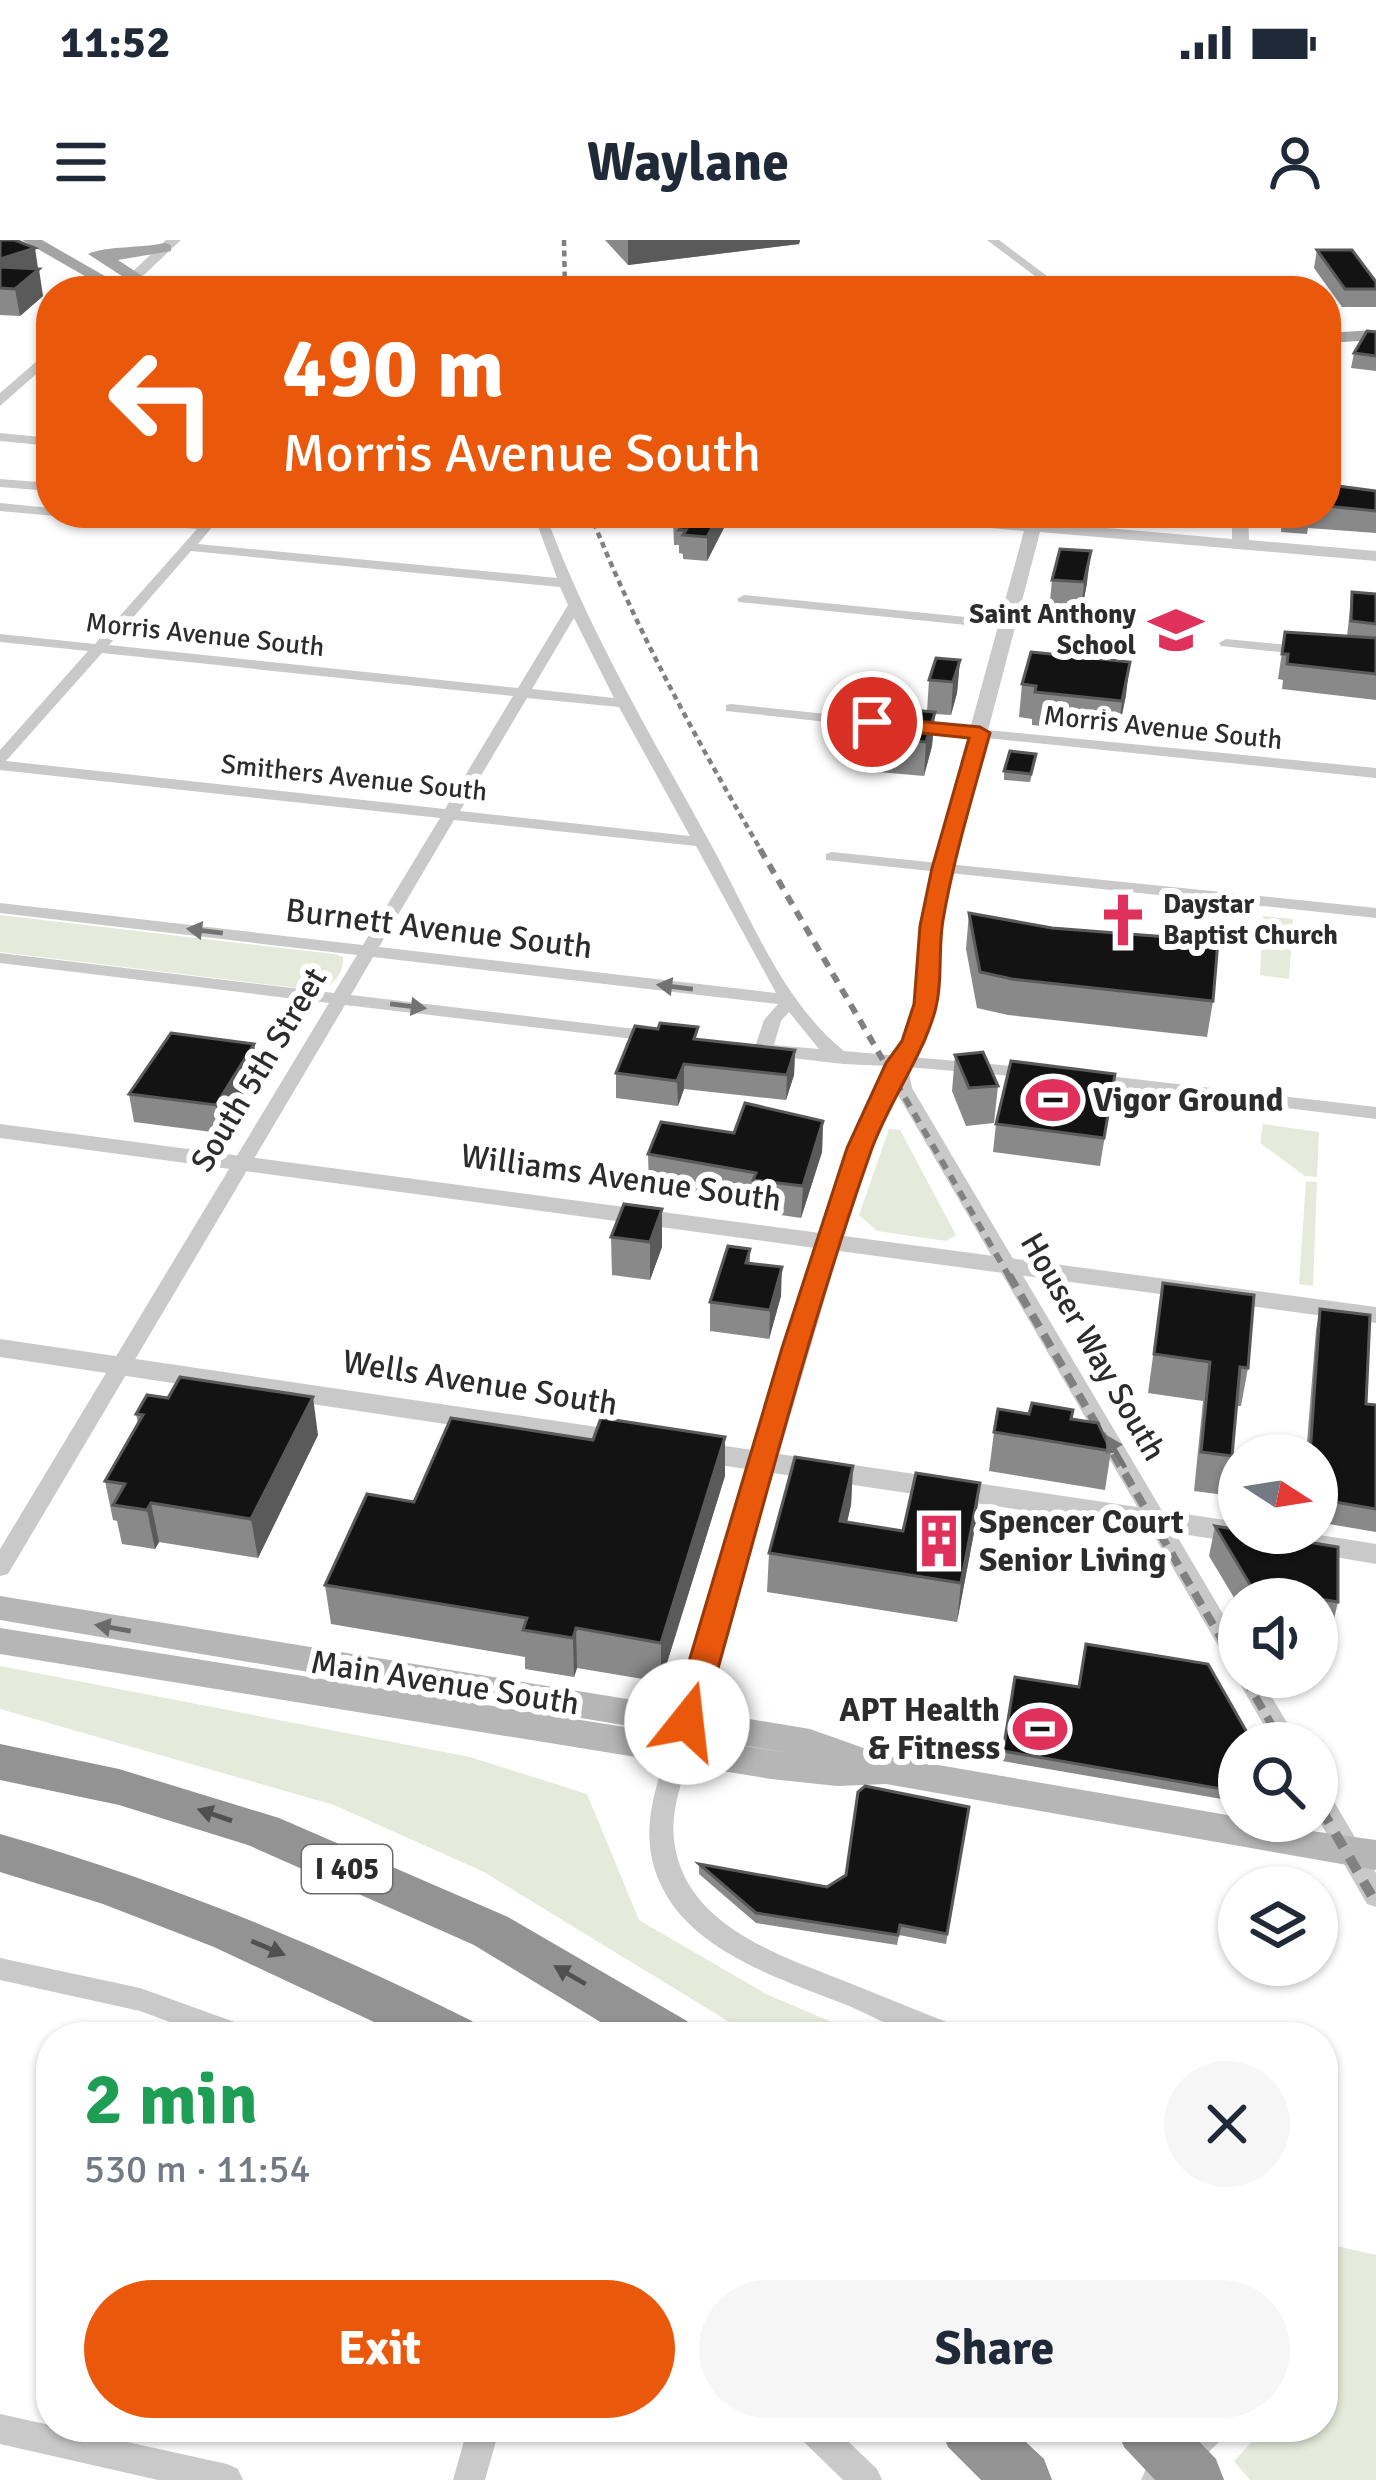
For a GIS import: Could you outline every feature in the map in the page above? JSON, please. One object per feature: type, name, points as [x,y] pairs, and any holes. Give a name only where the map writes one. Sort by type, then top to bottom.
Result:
[{"type":"highway","name":"I 405","points":[[0,1762],[119,1787],[262,1831],[490,1931],[644,2022]]},
{"type":"highway","points":[[0,1853],[60,1869],[228,1931],[348,1981],[426,2022]]},
{"type":"highway","points":[[984,2442],[1023,2480]]},
{"type":"main road","points":[[30,240],[102,276]]},
{"type":"main road","points":[[71,240],[96,254],[115,276]]},
{"type":"main road","points":[[96,254],[134,256],[169,244]]},
{"type":"main road","points":[[1341,330],[1374,333]]},
{"type":"main road","points":[[1341,336],[1374,333]]},
{"type":"main road","name":"Main Avenue South","points":[[0,1608],[683,1736],[836,1772],[886,1770],[1362,1852]]},
{"type":"main road","name":"Main Avenue South","points":[[0,1640],[683,1736]]},
{"type":"street","points":[[992,240],[1041,276]]},
{"type":"street","points":[[136,276],[169,244]]},
{"type":"street","points":[[0,401],[36,367]]},
{"type":"street","points":[[0,437],[36,441]]},
{"type":"street","points":[[0,483],[36,487]]},
{"type":"street","points":[[0,507],[36,511]]},
{"type":"street","points":[[0,762],[204,528]]},
{"type":"street","points":[[543,528],[563,583],[620,703],[791,1000],[831,1052],[843,1059]]},
{"type":"street","points":[[993,528],[1376,556]]},
{"type":"street","points":[[1240,528],[1241,544]]},
{"type":"street","points":[[917,2022],[744,1951],[704,1924],[675,1885],[661,1842],[661,1821],[761,1461],[860,1148],[898,1063],[914,1042],[926,1004],[931,926],[942,868],[1032,533]]},
{"type":"street","points":[[187,547],[563,583]]},
{"type":"street","points":[[744,599],[1006,625]]},
{"type":"street","name":"South 5th Street","points":[[0,1568],[574,606]]},
{"type":"street","name":"Morris Avenue South","points":[[0,638],[620,703]]},
{"type":"street","points":[[1226,643],[1323,652]]},
{"type":"street","name":"Morris Avenue South","points":[[731,708],[1376,773]]},
{"type":"street","name":"Smithers Avenue South","points":[[0,762],[701,842]]},
{"type":"street","points":[[832,857],[1376,914]]},
{"type":"street","name":"Burnett Avenue South","points":[[0,908],[791,1000]]},
{"type":"street","points":[[0,958],[676,1039]]},
{"type":"street","points":[[763,1050],[773,1020],[791,1000]]},
{"type":"street","points":[[742,1047],[1048,1074]]},
{"type":"street","name":"Houser Way South","points":[[898,1063],[903,1088],[1218,1626]]},
{"type":"street","points":[[1072,1077],[1376,1113]]},
{"type":"street","name":"Williams Avenue South","points":[[0,1131],[1376,1315]]},
{"type":"street","name":"Wells Avenue South","points":[[0,1348],[1376,1554]]},
{"type":"street","points":[[1338,1822],[1362,1852],[1376,1896]]},
{"type":"street","points":[[0,1969],[140,2000],[202,2022]]},
{"type":"street","points":[[0,2429],[36,2437]]},
{"type":"street","points":[[58,2442],[227,2480]]},
{"type":"street","points":[[469,2480],[480,2442]]},
{"type":"street","points":[[827,2442],[866,2480]]},
{"type":"street","points":[[1157,2480],[1204,2447]]},
{"type":"green space","points":[[0,915],[334,954],[343,957],[343,964],[335,980],[314,990],[0,952]]},
{"type":"green space","points":[[1263,916],[1293,919],[1289,979],[1260,975]]},
{"type":"green space","points":[[1263,1124],[1319,1132],[1317,1177],[1305,1176],[1260,1143]]},
{"type":"green space","points":[[889,1129],[900,1130],[956,1235],[946,1241],[877,1231],[859,1215]]},
{"type":"green space","points":[[1306,1181],[1317,1182],[1313,1286],[1299,1284]]},
{"type":"green space","points":[[0,1666],[470,1757],[587,1794],[639,1920],[766,1994],[832,2022],[729,2022],[484,1872],[334,1805],[0,1709]]},
{"type":"green space","points":[[1338,2246],[1376,2255],[1376,2480],[1250,2480],[1234,2461],[1252,2442],[1338,2442]]},
{"type":"building","points":[[0,240],[15,240],[35,248],[0,259]]},
{"type":"building","points":[[1317,250],[1352,250],[1376,282],[1376,289],[1345,289],[1341,276],[1336,276]]},
{"type":"building","points":[[0,267],[39,269],[15,289],[0,288]]},
{"type":"building","points":[[1367,331],[1376,332],[1376,356],[1354,353]]},
{"type":"building","points":[[1341,486],[1376,491],[1376,511],[1341,508]]},
{"type":"building","points":[[712,528],[707,537],[683,535],[686,530],[679,530]]},
{"type":"building","points":[[1060,549],[1091,551],[1084,582],[1052,580]]},
{"type":"building","points":[[1352,592],[1376,594],[1376,624],[1351,621]]},
{"type":"building","points":[[1285,632],[1376,638],[1376,674],[1287,664],[1288,654],[1282,654]]},
{"type":"building","points":[[1031,652],[1130,662],[1122,701],[1035,692],[1036,686],[1022,684]]},
{"type":"building","points":[[936,658],[960,660],[953,682],[929,680]]},
{"type":"building","points":[[854,705],[935,712],[926,742],[858,736],[860,730],[847,729]]},
{"type":"building","points":[[1010,751],[1036,754],[1031,774],[1004,771]]},
{"type":"building","points":[[969,913],[1052,928],[1218,941],[1213,1001],[980,972]]},
{"type":"building","points":[[660,1023],[698,1027],[694,1039],[795,1050],[787,1075],[684,1064],[677,1081],[616,1073],[635,1026],[658,1029]]},
{"type":"building","points":[[171,1033],[254,1044],[216,1105],[129,1094]]},
{"type":"building","points":[[983,1052],[998,1086],[969,1088],[955,1055]]},
{"type":"building","points":[[1011,1061],[1115,1074],[1104,1138],[996,1124]]},
{"type":"building","points":[[745,1103],[823,1121],[803,1186],[753,1180],[756,1173],[648,1154],[661,1122],[734,1133]]},
{"type":"building","points":[[624,1204],[662,1209],[650,1242],[611,1237]]},
{"type":"building","points":[[728,1246],[750,1249],[746,1263],[782,1267],[770,1310],[710,1302]]},
{"type":"building","points":[[1163,1283],[1254,1295],[1248,1368],[1240,1367],[1234,1434],[1218,1434],[1218,1454],[1201,1452],[1210,1362],[1154,1354]]},
{"type":"building","points":[[1320,1309],[1370,1315],[1366,1404],[1376,1405],[1376,1509],[1338,1503],[1338,1434],[1311,1434]]},
{"type":"building","points":[[180,1377],[313,1397],[251,1519],[151,1503],[147,1510],[113,1505],[125,1484],[105,1481],[143,1415],[136,1414],[147,1395],[168,1398]]},
{"type":"building","points":[[1032,1403],[1073,1410],[1071,1419],[1098,1423],[1111,1451],[994,1432],[998,1409],[1029,1414]]},
{"type":"building","points":[[451,1418],[593,1440],[601,1418],[725,1437],[661,1643],[576,1628],[573,1638],[523,1630],[527,1618],[325,1585],[367,1494],[414,1502]]},
{"type":"building","points":[[795,1457],[853,1466],[840,1521],[903,1531],[916,1473],[980,1483],[961,1583],[769,1553]]},
{"type":"building","points":[[1232,1554],[1338,1554],[1338,1578],[1246,1578]]},
{"type":"building","points":[[1086,1644],[1208,1664],[1218,1682],[1218,1698],[1227,1698],[1241,1722],[1218,1722],[1218,1788],[1003,1751],[1015,1677],[1079,1687]]},
{"type":"building","points":[[865,1786],[969,1807],[947,1934],[900,1925],[898,1935],[756,1913],[699,1864],[827,1887],[846,1875],[858,1792]]},
{"type":"railway","points":[[564,240],[565,276]]},
{"type":"railway","points":[[596,528],[669,686],[762,852]]},
{"type":"railway","points":[[760,849],[1010,1278]]},
{"type":"railway","points":[[1009,1275],[1218,1633]]},
{"type":"railway","points":[[1256,1698],[1270,1722]]},
{"type":"railway","points":[[1338,1838],[1376,1903]]},
{"type":"place","name":"Saint Anthony School","points":[[1176,630]]},
{"type":"place","name":"Daystar Baptist Church","points":[[1123,920]]},
{"type":"place","name":"Vigor Ground","points":[[1053,1100]]},
{"type":"place","name":"Spencer Court Senior Living","points":[[939,1541]]},
{"type":"place","name":"APT Health & Fitness","points":[[1040,1729]]},
{"type":"route","points":[[687,1722],[795,1348],[860,1148],[898,1063],[914,1042],[926,1004],[931,926],[942,868],[980,733],[872,722]]}]
